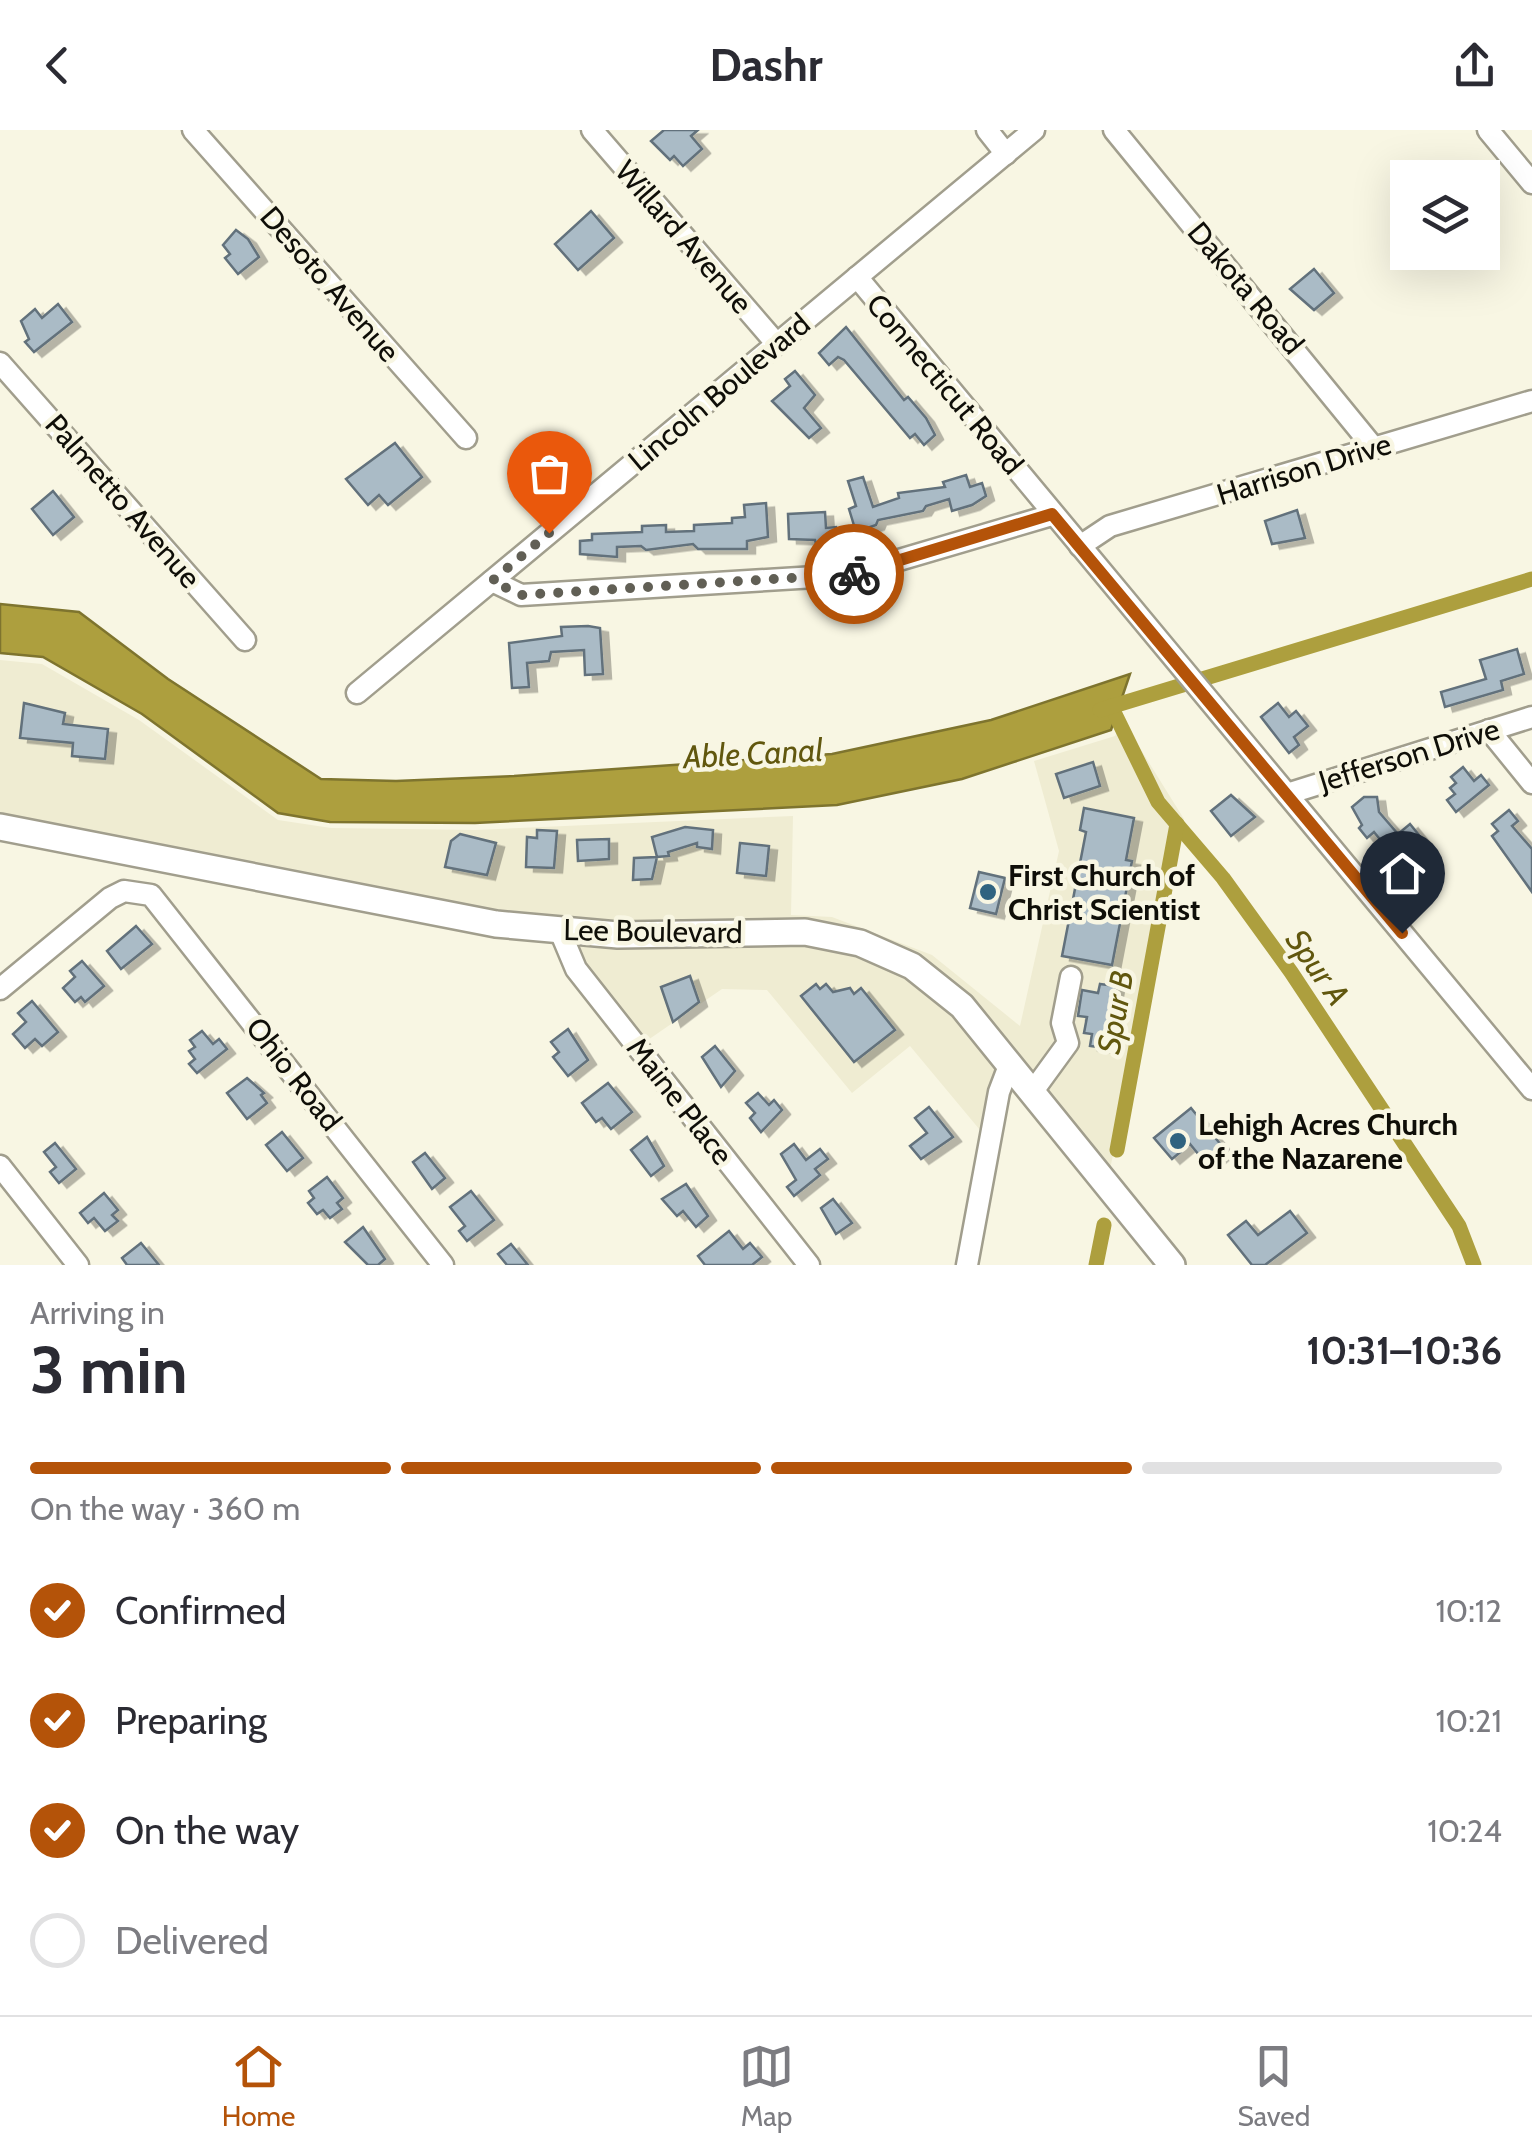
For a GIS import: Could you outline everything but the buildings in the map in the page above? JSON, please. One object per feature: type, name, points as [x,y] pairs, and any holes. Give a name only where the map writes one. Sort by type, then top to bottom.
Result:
[{"type":"main road","name":"Lee Boulevard","points":[[0,827],[96,843],[428,913],[560,931],[675,936],[805,932],[860,943],[898,958],[944,989],[1034,1091],[1172,1265]]},
{"type":"street","name":"Desoto Avenue","points":[[194,130],[466,438]]},
{"type":"street","name":"Willard Avenue","points":[[592,130],[776,344]]},
{"type":"street","points":[[987,130],[1006,154]]},
{"type":"street","name":"Lincoln Boulevard","points":[[357,692],[1034,130]]},
{"type":"street","name":"Dakota Road","points":[[1114,130],[1374,448]]},
{"type":"street","points":[[1488,130],[1532,183]]},
{"type":"street","name":"Connecticut Road","points":[[857,278],[1532,1089]]},
{"type":"street","name":"Palmetto Avenue","points":[[0,363],[245,640]]},
{"type":"street","name":"Harrison Drive","points":[[1080,546],[1110,526],[1532,402]]},
{"type":"street","points":[[492,581],[521,595],[848,575],[1052,514]]},
{"type":"street","name":"Jefferson Drive","points":[[1287,794],[1532,717]]},
{"type":"street","points":[[1489,730],[1532,784]]},
{"type":"street","name":"Ohio Road","points":[[0,989],[110,898],[138,890],[159,902],[443,1265]]},
{"type":"street","name":"Maine Place","points":[[560,931],[576,969],[809,1265]]},
{"type":"street","points":[[1034,1091],[1068,1043],[1062,1022],[1071,977]]},
{"type":"street","points":[[967,1265],[999,1092],[1010,1063]]},
{"type":"street","points":[[0,1166],[78,1265]]},
{"type":"shaded area","points":[[0,604],[79,612],[168,679],[321,779],[396,781],[514,776],[832,754],[991,720],[1130,674],[1111,730],[962,779],[837,805],[475,823],[330,822],[278,813],[142,714],[43,657],[0,653]]},
{"type":"shaded area","points":[[0,660],[42,664],[139,720],[278,820],[331,828],[475,830],[793,816],[791,915],[832,917],[932,955],[1020,1026],[1059,851],[1034,761],[1115,736],[1123,721],[1184,819],[1109,1174],[900,951],[560,923],[0,819]]},
{"type":"shaded area","points":[[558,939],[782,940],[844,946],[923,982],[1009,1073],[990,1142],[910,1046],[852,1093],[767,990],[722,989],[645,1042]]},
{"type":"waterway","name":"Able Canal","points":[[1100,710],[1532,579]]},
{"type":"waterway","name":"Spur A","points":[[1111,706],[1158,802],[1223,878],[1291,972],[1459,1226],[1474,1265]]},
{"type":"waterway","name":"Spur B","points":[[1117,1150],[1177,824]]},
{"type":"waterway","name":"Spur B","points":[[1096,1265],[1104,1225]]},
{"type":"way so far","points":[[549,533],[492,581],[521,595],[854,574]]},
{"type":"place","name":"First Church of Christ Scientist","points":[[988,892]]},
{"type":"place","name":"Lehigh Acres Church of the Nazarene","points":[[1178,1141]]},
{"type":"route","points":[[854,574],[1052,514],[1402,933]]}]
